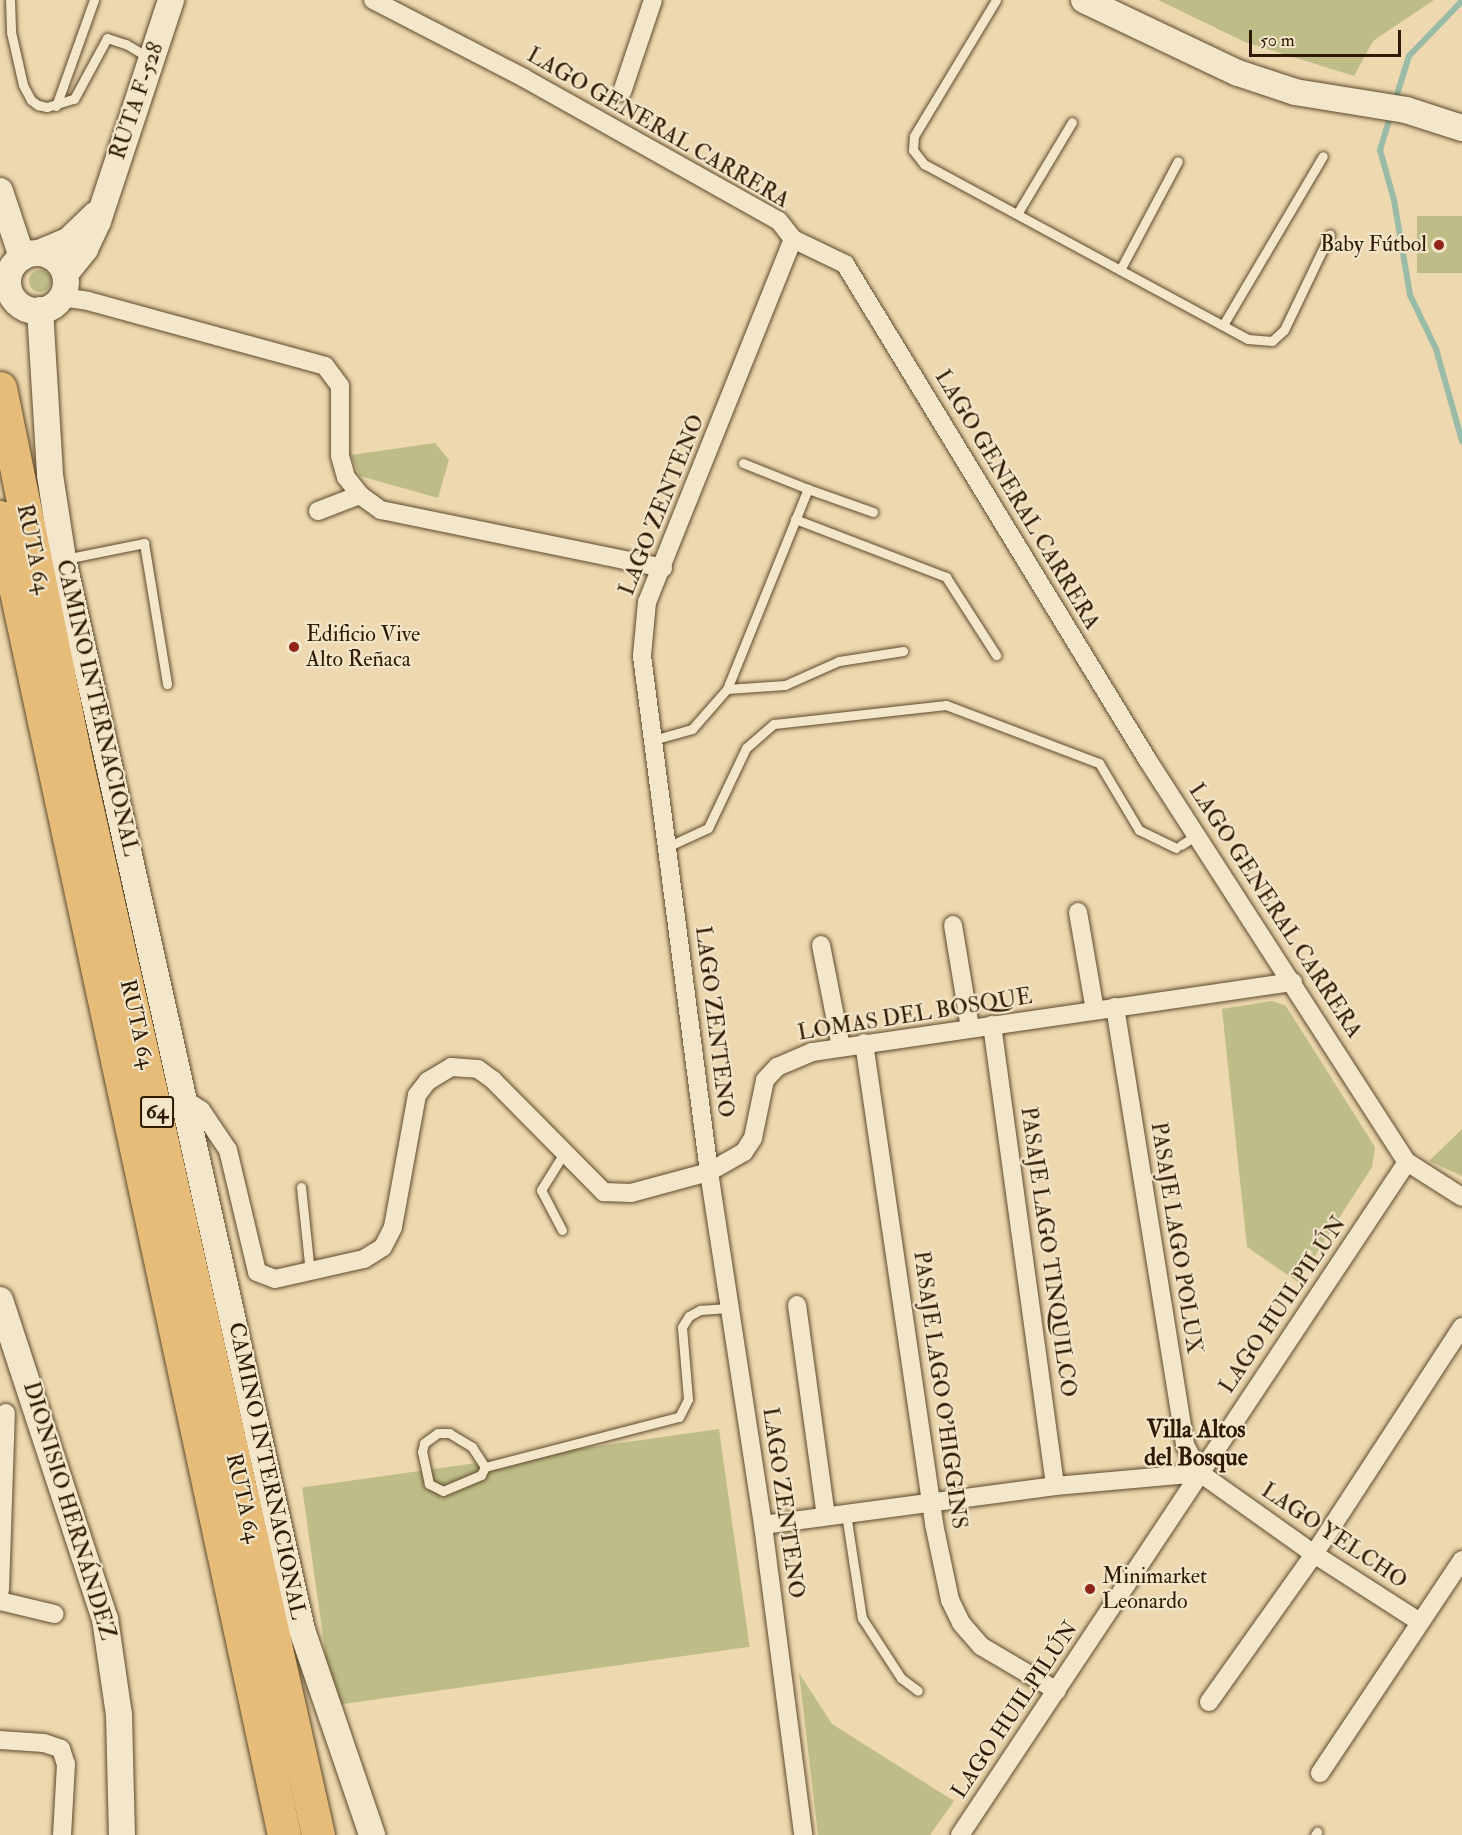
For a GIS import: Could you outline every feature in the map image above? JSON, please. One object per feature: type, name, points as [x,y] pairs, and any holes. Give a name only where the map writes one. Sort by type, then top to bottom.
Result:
[{"type":"highway","name":"RUTA 64","points":[[0,388],[75,756],[318,1835]]},
{"type":"highway","name":"RUTA 64","points":[[0,517],[284,1835]]},
{"type":"main road","name":"RUTA F-528","points":[[55,294],[91,238],[171,0]]},
{"type":"main road","points":[[1084,0],[1238,73],[1294,92],[1406,110],[1462,128]]},
{"type":"main road","points":[[0,191],[18,265],[10,292],[15,300],[31,310],[55,294],[55,260],[18,265]]},
{"type":"main road","name":"RUTA F-528","points":[[18,265],[69,240],[103,202]]},
{"type":"main road","name":"CAMINO INTERNACIONAL","points":[[55,294],[50,475],[63,559],[302,1630],[372,1835]]},
{"type":"main road","name":"DIONISIO HERNÁNDEZ","points":[[0,1300],[98,1588],[112,1650],[119,1715],[122,1835]]},
{"type":"street","name":"LAGO GENERAL CARRERA","points":[[373,0],[524,78],[779,221],[793,239],[845,264],[1147,759],[1198,834],[1407,1162],[1462,1197]]},
{"type":"street","points":[[622,92],[653,0]]},
{"type":"street","name":"LAGO ZENTENO","points":[[793,239],[663,568],[647,602],[642,626],[653,740],[709,1172],[764,1525],[803,1835]]},
{"type":"street","points":[[55,294],[326,366],[340,386],[343,467],[360,495],[394,513],[663,568]]},
{"type":"street","points":[[318,511],[360,495]]},
{"type":"street","points":[[1078,912],[1095,1010]]},
{"type":"street","points":[[953,925],[970,1028]]},
{"type":"street","points":[[821,945],[841,1047]]},
{"type":"street","name":"LOMAS DEL BOSQUE","points":[[185,1101],[201,1110],[228,1150],[252,1259],[257,1272],[264,1278],[310,1272],[364,1259],[383,1247],[393,1227],[417,1095],[428,1081],[451,1067],[478,1069],[493,1080],[592,1183],[616,1194],[709,1172],[744,1152],[753,1138],[760,1090],[777,1067],[812,1052],[1293,982]]},
{"type":"street","name":"PASAJE LAGO POLUX","points":[[1116,1007],[1185,1445],[1200,1473]]},
{"type":"street","name":"PASAJE LAGO TINQUILCO","points":[[992,1025],[1055,1486]]},
{"type":"street","name":"PASAJE LAGO O'HIGGINS","points":[[864,1043],[944,1577],[961,1623],[995,1657],[1057,1691]]},
{"type":"street","name":"LAGO HUILPILÚN","points":[[960,1835],[1407,1162]]},
{"type":"street","points":[[797,1305],[826,1516]]},
{"type":"street","points":[[1209,1702],[1314,1554],[1462,1327]]},
{"type":"street","points":[[0,1590],[3,1413],[38,1407]]},
{"type":"street","points":[[764,1525],[1055,1486],[1200,1473]]},
{"type":"street","name":"LAGO YELCHO","points":[[1200,1473],[1314,1554],[1420,1622]]},
{"type":"street","points":[[1320,1773],[1462,1560]]},
{"type":"street","points":[[0,1601],[54,1614]]},
{"type":"street","points":[[0,1740],[44,1743],[61,1749],[66,1764],[62,1835]]},
{"type":"lane","points":[[10,0],[11,32],[26,94],[38,105],[56,106],[74,99],[107,38],[126,44],[151,59]]},
{"type":"lane","points":[[56,106],[94,0]]},
{"type":"lane","points":[[996,0],[913,143],[916,156],[924,164],[1248,339],[1272,341],[1284,330],[1330,234]]},
{"type":"lane","points":[[1017,214],[1072,122]]},
{"type":"lane","points":[[1223,325],[1323,156]]},
{"type":"lane","points":[[1120,270],[1178,161]]},
{"type":"lane","points":[[743,463],[873,512]]},
{"type":"lane","points":[[653,740],[692,729],[727,689],[808,489]]},
{"type":"lane","points":[[795,519],[946,576],[996,655]]},
{"type":"lane","points":[[63,559],[144,543],[167,684]]},
{"type":"lane","points":[[727,689],[785,685],[839,661],[903,651]]},
{"type":"lane","points":[[668,847],[708,828],[746,748],[774,724],[946,705],[1099,763],[1139,830],[1179,847],[1198,834]]},
{"type":"lane","points":[[562,1230],[542,1190],[564,1153]]},
{"type":"lane","points":[[302,1187],[310,1272]]},
{"type":"lane","points":[[485,1467],[472,1447],[449,1433],[438,1433],[424,1443],[422,1452],[429,1485],[435,1490],[473,1481],[485,1467],[679,1417],[688,1399],[681,1333],[685,1321],[700,1310],[731,1308]]},
{"type":"lane","points":[[846,1514],[862,1618],[901,1678],[918,1691]]},
{"type":"shaded area","points":[[1158,0],[1434,0],[1373,41],[1354,76],[1245,42]]},
{"type":"shaded area","name":"Baby Fútbol","points":[[1417,216],[1462,216],[1462,273],[1417,273]]},
{"type":"shaded area","points":[[36,270],[44,270],[51,277],[51,285],[44,292],[36,292],[29,285],[29,277]]},
{"type":"shaded area","points":[[435,443],[449,460],[438,498],[360,476],[351,455]]},
{"type":"shaded area","points":[[1272,1001],[1286,1006],[1375,1147],[1372,1167],[1298,1282],[1247,1247],[1222,1009]]},
{"type":"shaded area","points":[[1462,1129],[1462,1176],[1429,1161]]},
{"type":"shaded area","points":[[719,1429],[750,1647],[333,1705],[302,1488]]},
{"type":"shaded area","points":[[799,1673],[832,1724],[954,1801],[930,1835],[818,1835]]},
{"type":"waterway","points":[[1395,101],[1409,56],[1462,1]]},
{"type":"waterway","points":[[1391,114],[1380,150],[1394,200],[1410,295],[1436,349],[1462,441]]},
{"type":"place","name":"Baby Fútbol","points":[[1439,245]]},
{"type":"place","name":"Edificio Vive Alto Reñaca","points":[[294,647]]},
{"type":"place","name":"Minimarket Leonardo","points":[[1090,1589]]},
{"type":"district","name":"Villa Altos del Bosque","points":[[1196,1444]]}]
